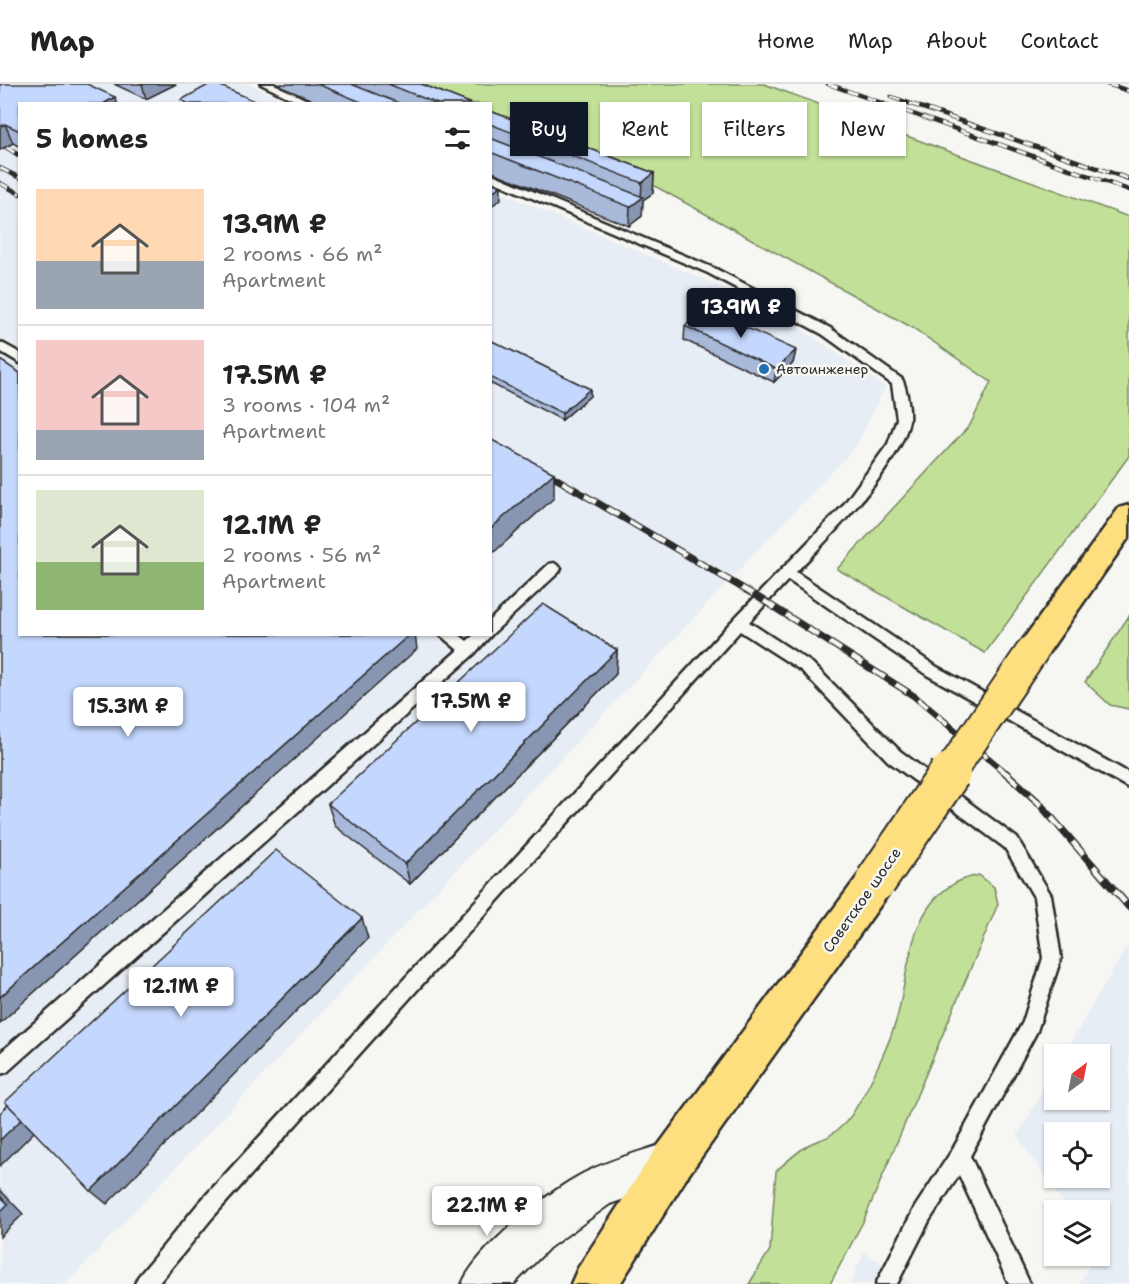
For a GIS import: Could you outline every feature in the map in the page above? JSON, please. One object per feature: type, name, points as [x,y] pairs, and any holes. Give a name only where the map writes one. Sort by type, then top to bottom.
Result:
[{"type":"main road","name":"Советское шоссе","points":[[594,1284],[672,1162],[876,881],[1033,650],[1129,515]]},
{"type":"street","points":[[484,1284],[534,1233],[598,1188],[672,1162]]},
{"type":"lane","points":[[266,84],[306,102]]},
{"type":"lane","points":[[145,1284],[205,1211],[761,598],[788,573],[847,510],[894,445],[903,419],[898,382],[826,331],[712,271],[492,177]]},
{"type":"lane","points":[[0,346],[18,358]]},
{"type":"lane","points":[[492,627],[554,568]]},
{"type":"lane","points":[[788,573],[932,670],[1129,781]]},
{"type":"lane","points":[[739,623],[807,667],[894,756],[1011,843],[1042,895],[1052,958],[1031,1025],[960,1156],[922,1214],[886,1284]]},
{"type":"lane","points":[[449,636],[469,650]]},
{"type":"lane","points":[[0,1065],[483,636]]},
{"type":"lane","points":[[960,1156],[1020,1284]]},
{"type":"shaded area","points":[[0,84],[248,84],[291,102],[18,102],[18,636],[492,636],[492,188],[773,309],[885,387],[856,446],[66,1284],[0,1284]]},
{"type":"shaded area","points":[[1126,948],[1129,951],[1129,1284],[1079,1284],[1089,1266],[1110,1266],[1110,1200],[1061,1200],[1053,1188],[1110,1188],[1110,1122],[1044,1122],[1044,1175],[1017,1136],[1044,1089],[1044,1110],[1110,1110],[1110,1044],[1070,1044]]},
{"type":"shaded area","points":[[864,1252],[892,1270],[912,1284],[850,1284]]},
{"type":"green space","points":[[408,84],[764,84],[819,104],[819,156],[906,156],[906,136],[1129,217],[1129,456],[985,653],[837,569],[970,425],[991,382],[913,328],[651,184],[583,156],[588,156],[588,102],[510,102],[510,126],[492,118],[492,102],[453,102]]},
{"type":"green space","points":[[1129,616],[1129,709],[1110,705],[1085,682]]},
{"type":"green space","points":[[979,875],[994,887],[998,904],[864,1220],[830,1284],[749,1284],[770,1250],[776,1171],[808,1145],[833,1133],[852,1115],[891,1036],[898,1014],[911,950],[926,910],[939,895],[956,882]]},
{"type":"building","points":[[0,84],[87,84],[115,97],[106,102],[18,102],[18,130],[5,124],[0,127]]},
{"type":"building","points":[[210,84],[216,84],[257,102],[185,102],[181,100]]},
{"type":"building","points":[[317,84],[351,84],[396,102],[361,102]]},
{"type":"building","points":[[388,84],[421,84],[467,102],[433,102]]},
{"type":"building","points":[[492,112],[510,119],[510,132],[492,125]]},
{"type":"building","points":[[492,139],[510,146],[510,156],[537,156],[643,197],[630,207],[492,153]]},
{"type":"building","points":[[588,148],[600,153],[600,156],[609,156],[654,173],[642,183],[572,156],[588,156]]},
{"type":"building","points":[[492,183],[501,186],[492,192]]},
{"type":"building","points":[[705,309],[796,350],[776,369],[685,326]]},
{"type":"building","points":[[492,341],[590,389],[562,413],[492,378]]},
{"type":"building","points":[[0,360],[18,372],[18,636],[408,636],[0,997]]},
{"type":"building","points":[[492,440],[554,473],[492,527]]},
{"type":"building","points":[[543,604],[617,650],[405,864],[328,804]]},
{"type":"building","points":[[276,850],[362,918],[91,1191],[5,1102]]},
{"type":"building","points":[[8,1105],[22,1119],[0,1140],[0,1113]]},
{"type":"building","points":[[0,1196],[8,1204],[0,1212]]},
{"type":"railway","points":[[828,84],[1129,190]]},
{"type":"railway","points":[[1107,84],[1129,91]]},
{"type":"railway","points":[[891,97],[1129,179]]},
{"type":"railway","points":[[6,147],[18,155]]},
{"type":"railway","points":[[0,168],[18,177]]},
{"type":"railway","points":[[0,183],[18,193]]},
{"type":"railway","points":[[540,469],[761,599],[914,696],[1007,774]]},
{"type":"railway","points":[[1006,773],[1038,802],[1129,907]]},
{"type":"place","name":"Автоинженер","points":[[764,369]]}]
